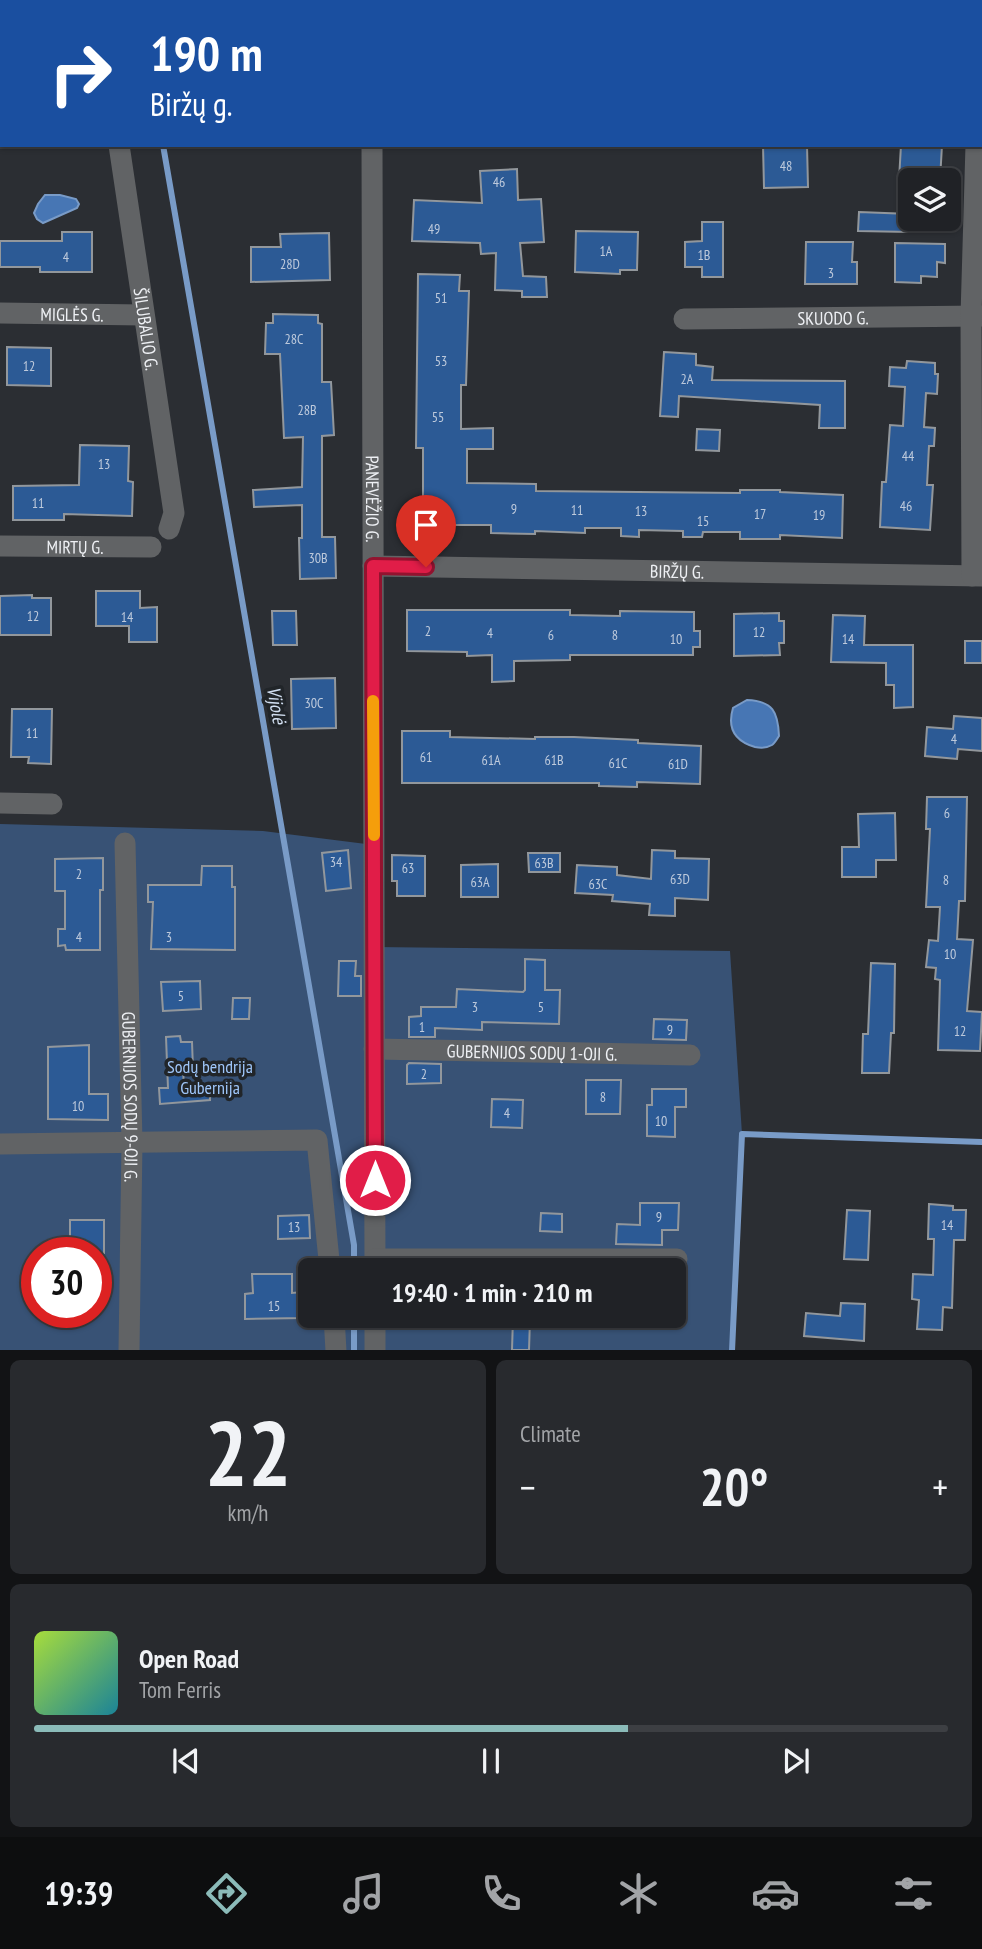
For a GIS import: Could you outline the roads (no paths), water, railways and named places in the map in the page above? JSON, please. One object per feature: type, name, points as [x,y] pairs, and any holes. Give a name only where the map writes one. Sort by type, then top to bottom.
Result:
[{"type":"street","name":"ŠILUBALIO G.","points":[[119,147],[172,521]]},
{"type":"street","name":"PANEVĖŽIO G.","points":[[372,147],[375,1258]]},
{"type":"street","points":[[976,147],[977,576]]},
{"type":"street","name":"MIGLĖS G.","points":[[0,313],[143,315]]},
{"type":"street","name":"SKUODO G.","points":[[684,319],[976,316]]},
{"type":"street","name":"MIRTŲ G.","points":[[0,546],[151,547]]},
{"type":"street","name":"BIRŽŲ G.","points":[[373,566],[977,576]]},
{"type":"street","points":[[0,803],[52,804]]},
{"type":"street","name":"GUBERNIJOS SODŲ 9-OJI G.","points":[[125,843],[132,1143],[130,1350]]},
{"type":"street","name":"GUBERNIJOS SODŲ 1-OJI G.","points":[[374,1049],[690,1055]]},
{"type":"street","points":[[0,1144],[317,1140],[329,1258]]},
{"type":"street","points":[[335,1328],[336,1350]]},
{"type":"street","points":[[375,1328],[375,1350]]},
{"type":"waterway","name":"Vijolė","points":[[163,147],[354,1245],[354,1258]]},
{"type":"waterway","points":[[732,1350],[742,1134],[982,1142]]},
{"type":"waterway","name":"Vijolė","points":[[354,1328],[354,1350]]},
{"type":"park label","name":"Sodų bendrija Gubernija","points":[[210,1076]]}]
